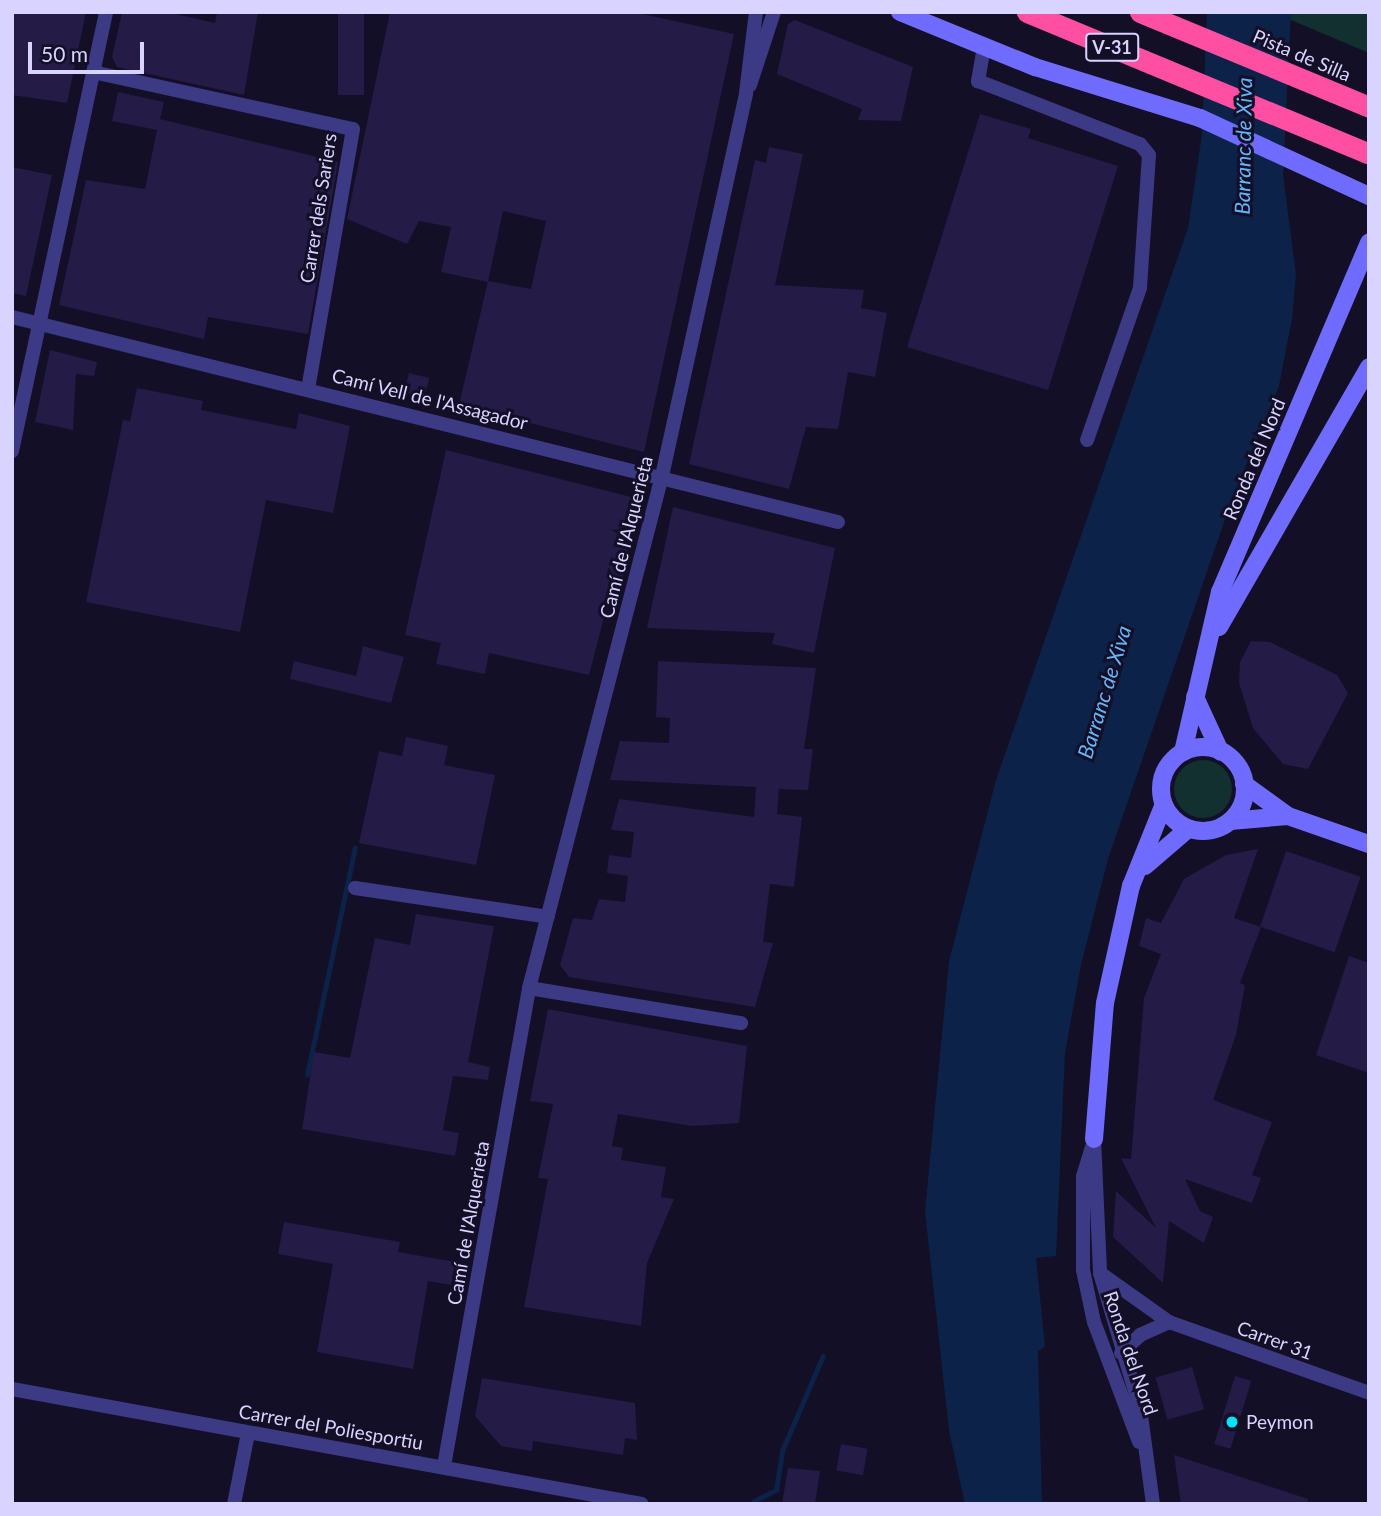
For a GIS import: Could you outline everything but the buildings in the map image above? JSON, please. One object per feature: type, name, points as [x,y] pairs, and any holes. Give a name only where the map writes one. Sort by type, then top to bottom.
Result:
[{"type":"highway","name":"V-31","points":[[1027,12],[1369,154]]},
{"type":"highway","name":"Pista de Silla","points":[[1140,12],[1369,107]]},
{"type":"street","points":[[12,450],[106,12]]},
{"type":"street","points":[[748,12],[754,36]]},
{"type":"street","name":"Camí de l'Alquerieta","points":[[444,1466],[529,988],[662,476],[746,93],[756,12]]},
{"type":"street","name":"Camí de l'Alquerieta","points":[[746,93],[762,63],[774,12]]},
{"type":"street","points":[[900,12],[984,47],[1200,118],[1289,156],[1369,196]]},
{"type":"street","points":[[984,47],[978,81],[1140,144],[1149,155],[1140,288],[1087,440]]},
{"type":"street","name":"Carrer dels Sariers","points":[[93,72],[353,129],[307,389]]},
{"type":"street","name":"Ronda del Nord","points":[[1183,752],[1199,668],[1220,592],[1369,242]]},
{"type":"street","name":"Camí Vell de l'Assagador","points":[[12,317],[662,476],[838,522]]},
{"type":"street","points":[[1199,668],[1369,367]]},
{"type":"street","points":[[1195,697],[1220,751],[1232,759],[1244,784],[1288,816],[1369,844]]},
{"type":"street","points":[[1220,751],[1183,752],[1166,769],[1164,804],[1189,828],[1211,830],[1230,821],[1288,816]]},
{"type":"street","points":[[1230,821],[1244,784]]},
{"type":"street","name":"Ronda del Nord","points":[[1153,1504],[1144,1454],[1140,1408],[1121,1353],[1100,1273],[1094,1139],[1105,1003],[1131,886],[1164,804]]},
{"type":"street","name":"Ronda del Nord","points":[[1131,886],[1154,852],[1189,828]]},
{"type":"street","points":[[355,888],[548,917]]},
{"type":"street","points":[[529,988],[741,1023]]},
{"type":"street","name":"Ronda del Nord","points":[[1094,1139],[1083,1177],[1083,1270],[1094,1322],[1144,1454]]},
{"type":"street","name":"Carrer 31","points":[[1100,1273],[1169,1322],[1369,1393]]},
{"type":"street","points":[[1121,1353],[1140,1335],[1169,1322]]},
{"type":"street","name":"Carrer del Poliesportiu","points":[[12,1389],[642,1504]]},
{"type":"street","points":[[234,1504],[248,1433]]},
{"type":"green space","points":[[1272,12],[1369,12],[1369,53]]},
{"type":"green space","points":[[1203,760],[1214,762],[1227,773],[1232,789],[1230,800],[1219,813],[1203,818],[1192,816],[1179,805],[1174,789],[1176,778],[1187,765]]},
{"type":"water","name":"Barranc de Xiva","points":[[1207,12],[1291,12],[1283,175],[1296,274],[1292,319],[1279,386],[1231,502],[1108,859],[1081,965],[1065,1053],[1056,1256],[1036,1258],[1045,1347],[1038,1351],[1042,1504],[965,1504],[949,1431],[925,1211],[949,961],[996,780],[1188,228],[1202,134]]},
{"type":"waterway","points":[[307,1075],[355,848]]},
{"type":"waterway","points":[[754,1501],[776,1490],[782,1451],[823,1356]]},
{"type":"place","name":"Peymon","points":[[1232,1422]]}]
